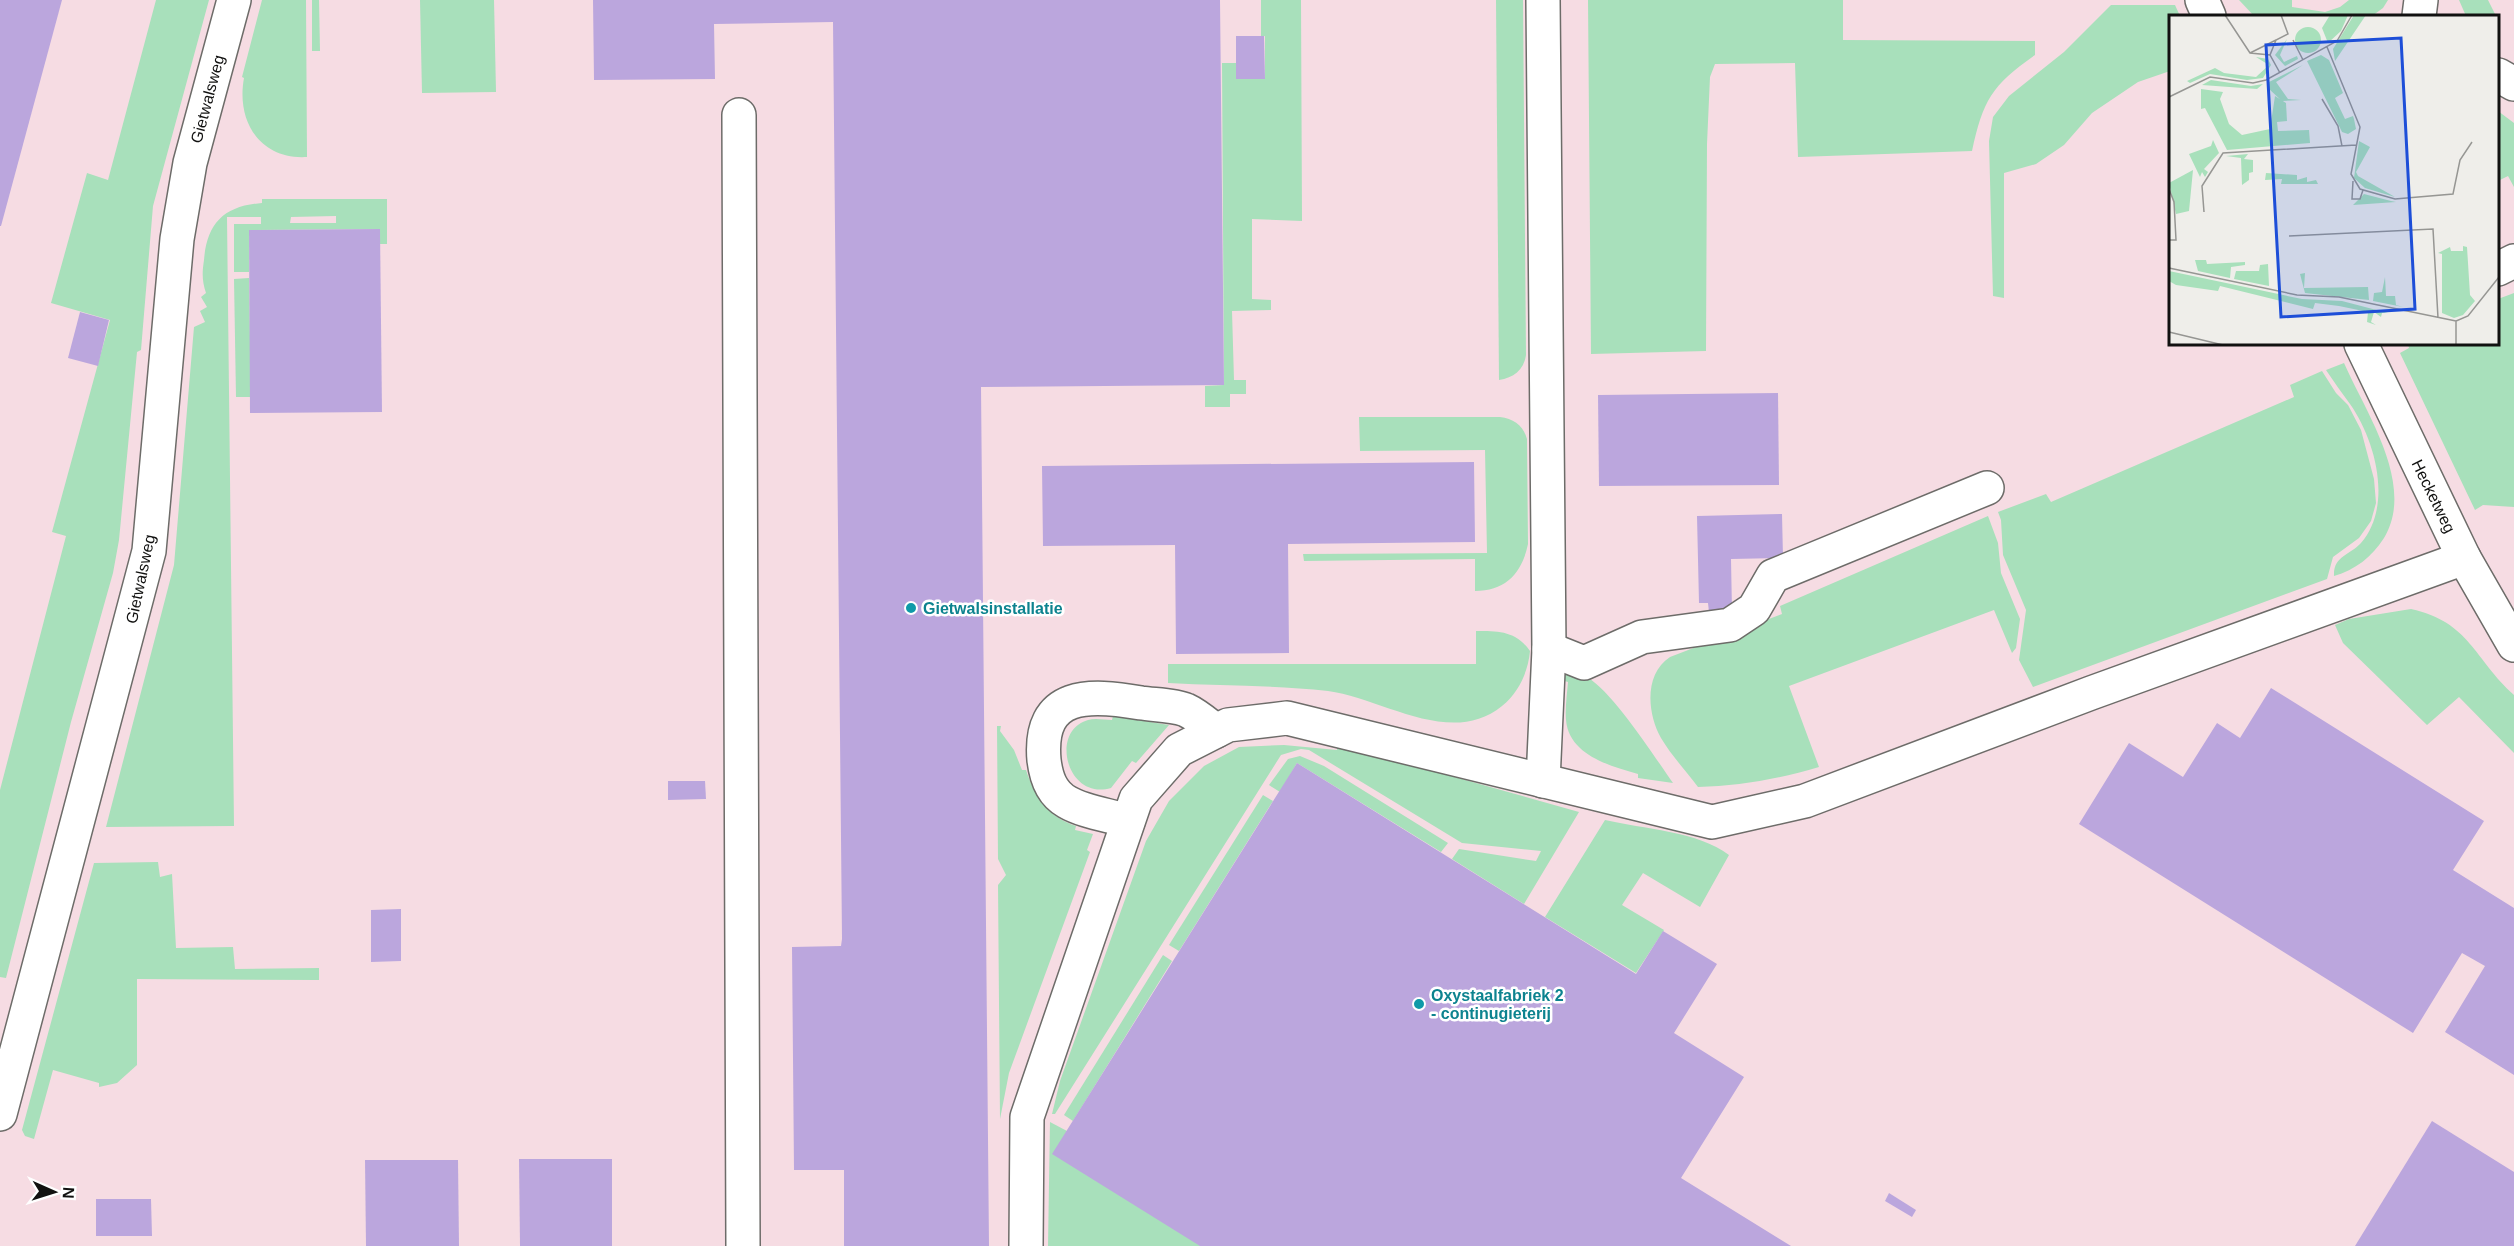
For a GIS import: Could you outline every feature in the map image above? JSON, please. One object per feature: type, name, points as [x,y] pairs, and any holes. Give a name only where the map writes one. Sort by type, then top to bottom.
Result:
[{"type":"lane","name":"Gietwalsweg","points":[[0,1114],[149,551],[177,239],[190,163],[234,0]]},
{"type":"lane","points":[[1543,0],[1549,650],[1543,781]]},
{"type":"lane","points":[[2202,0],[2209,15]]},
{"type":"lane","points":[[2419,15],[2421,0]]},
{"type":"lane","points":[[2499,76],[2514,84]]},
{"type":"lane","points":[[740,115],[743,1246]]},
{"type":"lane","points":[[2499,268],[2514,261]]},
{"type":"lane","name":"Hecketweg","points":[[2361,345],[2464,558],[2514,645]]},
{"type":"lane","points":[[1549,650],[1584,663],[1642,637],[1730,625],[1754,609],[1773,576],[1988,488]]},
{"type":"lane","points":[[1026,1246],[1027,1118],[1136,799],[1179,750],[1228,725],[1287,718],[1712,822],[1805,801],[2102,689],[2464,558]]},
{"type":"lane","points":[[1128,821],[1067,802],[1051,788],[1045,769],[1043,746],[1045,725],[1053,713],[1082,699],[1107,697],[1186,710],[1216,731]]},
{"type":"shaded area","points":[[0,0],[2514,0],[2514,1246],[0,1246]]},
{"type":"green space","points":[[156,0],[209,0],[153,206],[141,350],[137,352],[119,540],[113,573],[71,722],[6,978],[0,977],[0,790],[66,536],[52,532],[110,320],[51,303],[87,173],[108,180]]},
{"type":"green space","points":[[262,0],[306,0],[307,157],[276,152],[264,145],[248,123],[242,94],[244,78],[242,77]]},
{"type":"green space","points":[[312,0],[319,0],[320,51],[312,51]]},
{"type":"green space","points":[[420,0],[494,0],[496,92],[422,93]]},
{"type":"green space","points":[[1261,0],[1301,0],[1302,221],[1252,219],[1252,299],[1271,300],[1271,310],[1232,311],[1234,380],[1246,380],[1246,394],[1230,394],[1230,407],[1205,407],[1205,386],[1224,385],[1222,63],[1236,63],[1237,79],[1265,79],[1265,36],[1261,37]]},
{"type":"green space","points":[[1496,0],[1523,0],[1526,355],[1523,365],[1517,372],[1499,380]]},
{"type":"green space","points":[[1588,0],[1843,0],[1843,40],[2035,41],[2035,55],[2009,75],[1992,95],[1980,119],[1972,151],[1798,157],[1795,63],[1715,64],[1710,77],[1707,144],[1706,351],[1591,354]]},
{"type":"green space","points":[[2239,0],[2292,0],[2292,7],[2325,12],[2340,7],[2349,0],[2388,0],[2383,8],[2373,15],[2253,15]]},
{"type":"green space","points":[[2459,0],[2488,0],[2496,15],[2466,15]]},
{"type":"green space","points":[[2111,5],[2175,5],[2180,15],[2169,15],[2169,71],[2138,82],[2092,113],[2064,145],[2036,164],[2004,173],[2004,298],[1993,296],[1989,141],[1993,117],[2009,96],[2064,52]]},
{"type":"green space","points":[[2499,112],[2514,123],[2514,187],[2508,176],[2499,180]]},
{"type":"green space","points":[[262,199],[387,199],[387,244],[380,244],[380,229],[249,230],[249,272],[234,272],[234,224],[261,224],[261,217],[227,217],[234,826],[106,827],[174,565],[194,327],[205,322],[200,311],[207,307],[201,297],[206,293],[203,273],[206,247],[214,226],[220,219],[237,208],[262,203]],"holes":[[[336,216],[336,223],[290,223],[291,217]]]},
{"type":"green space","points":[[249,278],[251,397],[236,397],[234,279]]},
{"type":"green space","points":[[2514,293],[2514,507],[2483,505],[2475,510],[2400,353],[2409,348],[2408,345],[2499,345],[2499,299]]},
{"type":"green space","points":[[2344,363],[2384,449],[2394,495],[2392,517],[2379,545],[2356,566],[2334,576],[2334,569],[2339,560],[2361,543],[2371,528],[2378,493],[2377,474],[2367,436],[2350,404],[2326,370]]},
{"type":"green space","points":[[2322,371],[2336,393],[2348,405],[2361,430],[2374,479],[2376,503],[2371,521],[2359,538],[2333,557],[2327,579],[2033,687],[2019,660],[2026,610],[2003,555],[2001,520],[1998,512],[2046,494],[2051,502],[2294,397],[2290,385]]},
{"type":"green space","points":[[1359,417],[1500,417],[1510,419],[1520,426],[1527,439],[1528,544],[1522,564],[1511,578],[1496,588],[1475,591],[1475,559],[1304,561],[1303,554],[1487,553],[1485,450],[1360,451]]},
{"type":"green space","points":[[1988,516],[1998,543],[2001,573],[2020,619],[2016,648],[2012,653],[1994,610],[1789,686],[1819,767],[1759,781],[1698,787],[1674,757],[1656,728],[1650,694],[1656,673],[1662,664],[1670,657],[1782,614],[1780,606]]},
{"type":"green space","points":[[2411,609],[2431,615],[2459,632],[2514,695],[2514,753],[2459,697],[2427,725],[2343,643],[2335,625],[2349,619]]},
{"type":"green space","points":[[1476,631],[1500,632],[1519,639],[1530,651],[1529,659],[1522,681],[1502,706],[1482,718],[1461,722],[1439,722],[1416,717],[1349,695],[1328,691],[1168,683],[1168,664],[1476,664]]},
{"type":"green space","points":[[1565,674],[1588,678],[1598,685],[1633,726],[1673,783],[1638,778],[1638,774],[1593,757],[1575,742],[1566,720],[1568,682],[1564,681]]},
{"type":"green space","points":[[1113,716],[1169,725],[1136,763],[1132,761],[1111,788],[1096,789],[1083,784],[1074,775],[1068,763],[1069,737],[1076,727],[1088,720],[1112,720]]},
{"type":"green space","points":[[997,726],[1001,726],[1000,731],[1014,750],[1022,770],[1026,770],[1044,805],[1058,817],[1076,826],[1075,830],[1093,834],[1087,850],[1090,852],[1009,1073],[1000,1119],[998,885],[1006,875],[998,859]]},
{"type":"green space","points":[[1284,745],[1337,750],[1337,746],[1369,753],[1579,812],[1524,904],[1452,859],[1459,849],[1536,861],[1541,851],[1462,843],[1309,750],[1301,749],[1281,755],[1055,1114],[1052,1114],[1060,1081],[1146,841],[1169,801],[1204,766],[1239,747]]},
{"type":"green space","points":[[1300,756],[1324,766],[1448,843],[1441,852],[1297,763],[1280,792],[1269,785],[1288,759]]},
{"type":"green space","points":[[1263,795],[1273,801],[1179,951],[1169,945]]},
{"type":"green space","points":[[1605,820],[1686,836],[1716,847],[1729,855],[1700,907],[1643,873],[1622,905],[1664,930],[1636,973],[1545,917]]},
{"type":"green space","points":[[158,862],[160,877],[172,874],[176,948],[233,947],[235,969],[319,968],[319,980],[137,979],[137,1065],[117,1083],[99,1087],[99,1083],[53,1070],[34,1139],[25,1136],[22,1130],[94,863]]},
{"type":"green space","points":[[1163,955],[1172,961],[1073,1121],[1064,1115]]},
{"type":"green space","points":[[1050,1122],[1067,1131],[1201,1246],[1048,1246]]},
{"type":"building","points":[[0,0],[62,0],[1,226],[0,226]]},
{"type":"building","name":"Gietwalsinstallatie","points":[[593,0],[1220,0],[1224,385],[981,387],[989,1246],[844,1246],[844,1170],[794,1170],[792,947],[841,946],[842,939],[833,22],[714,24],[715,79],[594,80]]},
{"type":"building","points":[[1236,36],[1264,36],[1265,79],[1236,79]]},
{"type":"building","points":[[380,229],[382,412],[250,413],[249,230]]},
{"type":"building","points":[[80,312],[109,320],[98,366],[68,358]]},
{"type":"building","points":[[1778,393],[1779,485],[1599,486],[1598,395]]},
{"type":"building","points":[[1474,462],[1475,542],[1288,544],[1289,653],[1176,654],[1175,545],[1043,546],[1042,466]]},
{"type":"building","points":[[1782,514],[1783,558],[1731,559],[1732,612],[1709,612],[1708,603],[1699,603],[1697,516]]},
{"type":"building","points":[[2271,688],[2484,821],[2453,870],[2514,908],[2514,1075],[2445,1032],[2485,966],[2462,953],[2413,1033],[2079,824],[2129,743],[2183,777],[2217,723],[2240,738]]},
{"type":"building","name":"Oxystaalfabriek 2 - continugieterij","points":[[1297,763],[1636,974],[1663,931],[1717,964],[1674,1033],[1744,1077],[1681,1178],[1791,1246],[1200,1246],[1052,1154]]},
{"type":"building","points":[[668,781],[705,781],[706,799],[668,800]]},
{"type":"building","points":[[401,909],[401,961],[371,962],[371,910]]},
{"type":"building","points":[[2432,1121],[2514,1172],[2514,1246],[2355,1246]]},
{"type":"building","points":[[519,1159],[612,1159],[612,1246],[520,1246]]},
{"type":"building","points":[[365,1160],[458,1160],[459,1246],[366,1246]]},
{"type":"building","points":[[1889,1193],[1916,1210],[1912,1217],[1885,1201]]},
{"type":"building","points":[[96,1199],[151,1199],[152,1236],[96,1236]]},
{"type":"place","name":"Gietwalsinstallatie","points":[[911,608]]},
{"type":"place","name":"Oxystaalfabriek 2 - continugieterij","points":[[1419,1004]]}]
